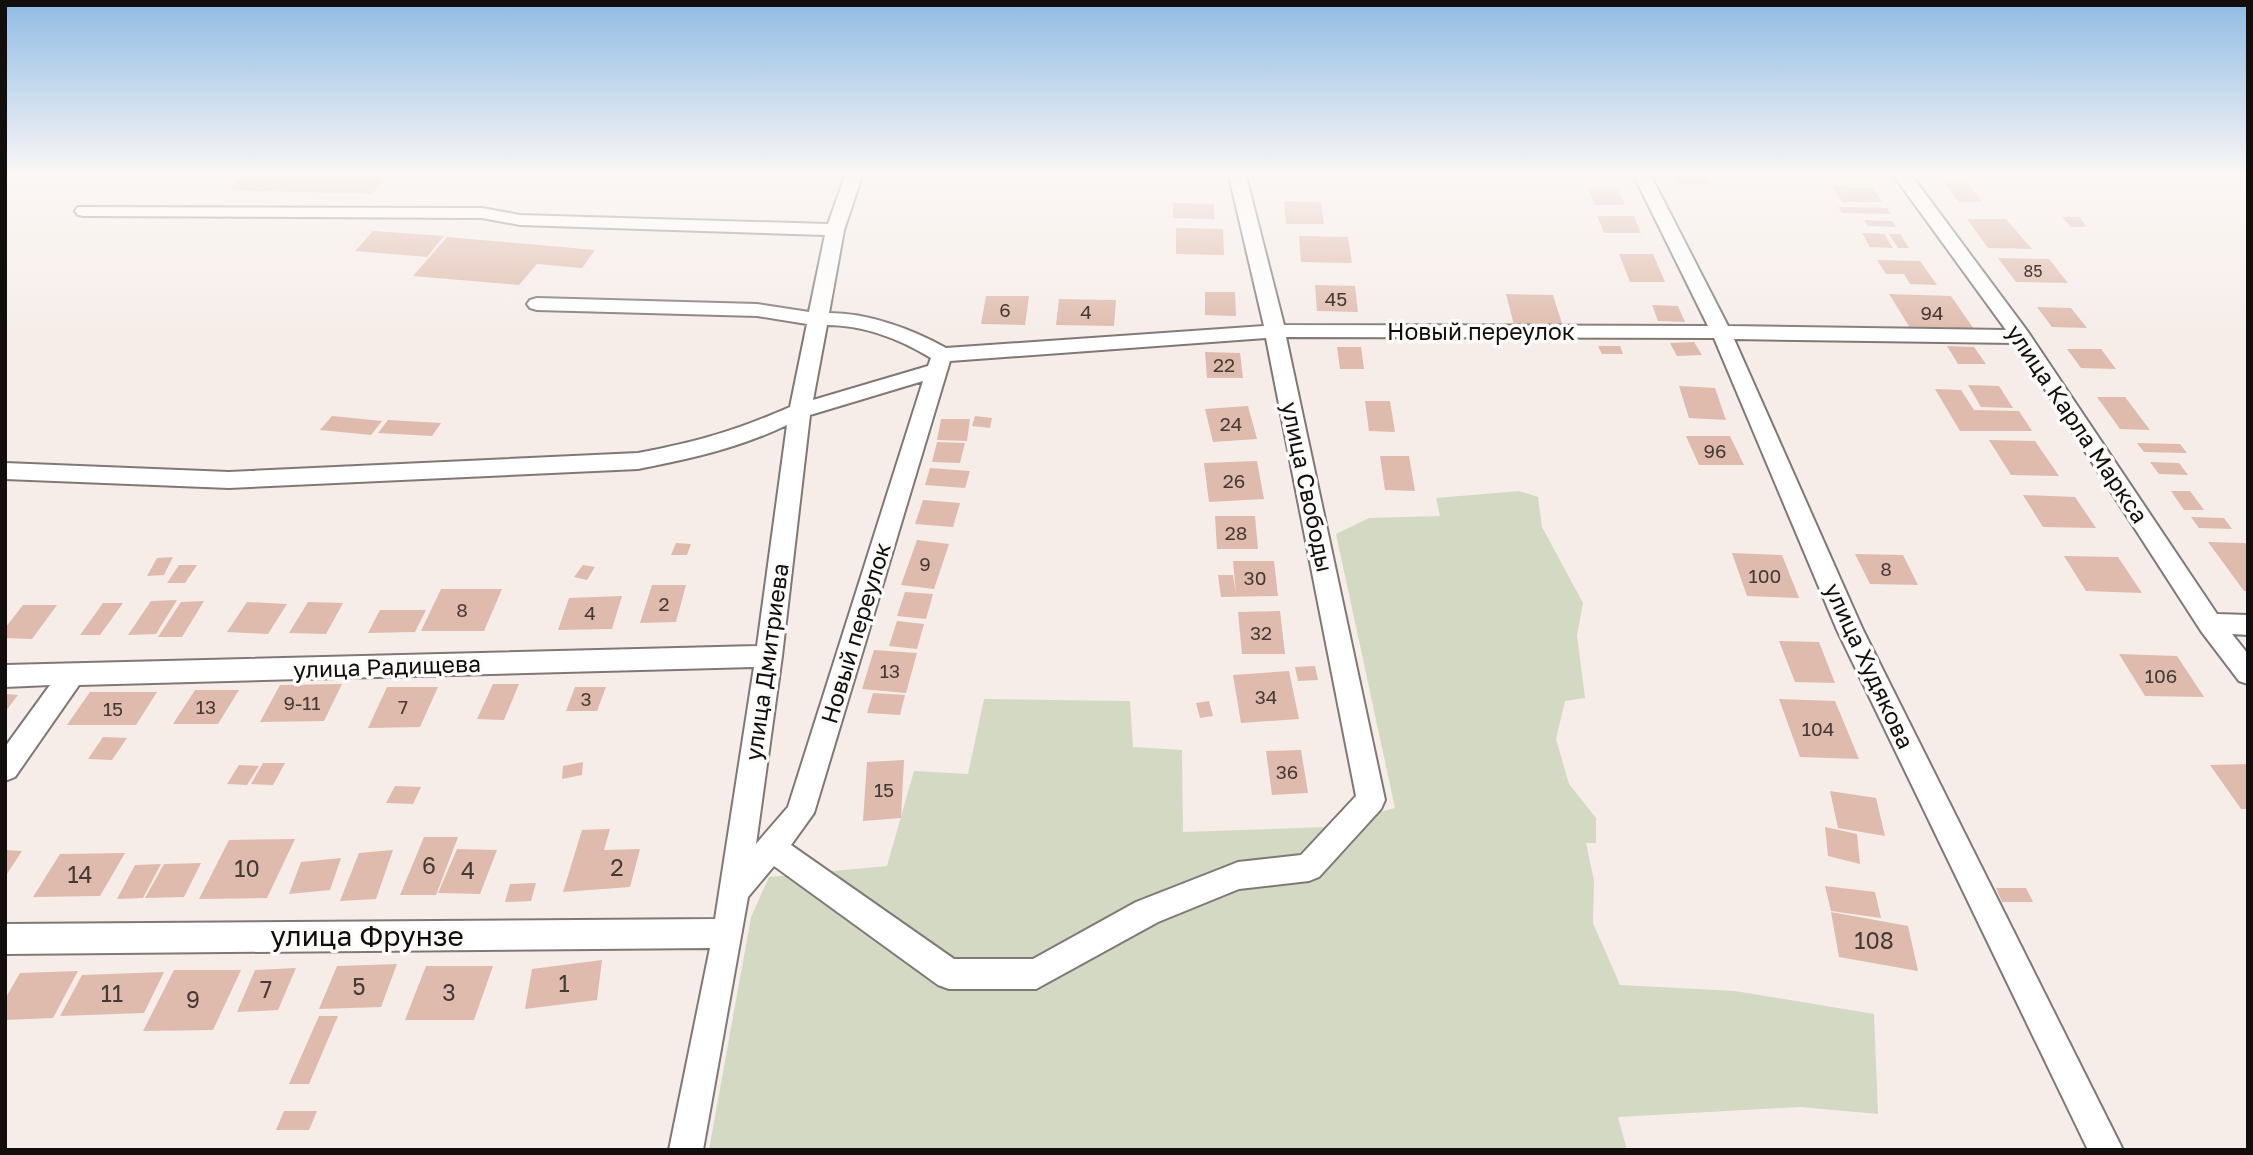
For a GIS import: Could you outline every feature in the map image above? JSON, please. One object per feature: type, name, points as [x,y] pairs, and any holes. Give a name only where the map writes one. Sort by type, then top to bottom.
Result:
[{"type":"street","name":"улица Дмитриева","points":[[686,1150],[728,933],[769,656],[800,411],[835,230]]},
{"type":"street","name":"улица Свободы","points":[[771,847],[949,974],[1036,974],[1147,912],[1238,876],[1309,868],[1371,800],[1275,331],[1250,230]]},
{"type":"street","name":"улица Худякова","points":[[1670,230],[1721,332],[1850,630],[2106,1150]]},
{"type":"street","name":"улица Карла Маркса","points":[[1943,230],[2021,337],[2210,624],[2248,674]]},
{"type":"street","points":[[5,471],[229,480],[638,461],[722,443],[800,411],[940,362],[918,341],[851,318],[817,319],[757,310],[537,304]]},
{"type":"street","name":"Новый переулок","points":[[734,891],[800,813],[940,362],[1275,331],[1721,332],[2021,337]]},
{"type":"street","points":[[2210,624],[2248,625]]},
{"type":"street","name":"улица Радищева","points":[[5,676],[769,656]]},
{"type":"street","points":[[5,769],[71,676]]},
{"type":"street","name":"улица Фрунзе","points":[[5,939],[728,933]]},
{"type":"green space","points":[[1519,491],[1538,497],[1542,527],[1583,603],[1577,635],[1585,698],[1565,701],[1556,739],[1569,784],[1596,818],[1596,843],[1586,843],[1594,881],[1593,923],[1620,985],[1735,991],[1874,1014],[1878,1114],[1800,1107],[1618,1117],[1627,1150],[709,1150],[751,917],[769,877],[887,866],[914,771],[968,774],[984,699],[1130,701],[1133,747],[1182,750],[1183,832],[1326,827],[1395,808],[1336,534],[1369,518],[1440,516],[1436,498]]},
{"type":"building","points":[[1176,230],[1223,230],[1224,255],[1176,254]]},
{"type":"building","points":[[1603,230],[1640,230],[1641,233],[1604,233]]},
{"type":"building","points":[[1975,230],[2015,230],[2032,249],[1988,248]]},
{"type":"building","points":[[373,231],[444,236],[427,257],[355,251]]},
{"type":"building","points":[[1862,233],[1884,234],[1893,248],[1870,247]]},
{"type":"building","points":[[1889,234],[1900,234],[1909,248],[1898,248]]},
{"type":"building","points":[[1299,236],[1348,237],[1352,263],[1301,262]]},
{"type":"building","points":[[447,237],[595,250],[582,268],[537,264],[519,285],[413,276]]},
{"type":"building","points":[[1619,254],[1653,254],[1665,282],[1630,282]]},
{"type":"building","points":[[1998,258],[2049,259],[2068,283],[2016,282]]},
{"type":"building","points":[[1877,260],[1920,261],[1937,285],[1910,284],[1904,274],[1886,274]]},
{"type":"building","points":[[1315,285],[1355,286],[1358,312],[1317,311]]},
{"type":"building","points":[[1205,292],[1235,292],[1236,316],[1205,315]]},
{"type":"building","points":[[1506,294],[1553,295],[1564,330],[1515,329]]},
{"type":"building","points":[[1889,294],[1951,296],[1976,332],[1912,331]]},
{"type":"building","points":[[986,296],[1029,296],[1025,325],[981,324]]},
{"type":"building","points":[[1059,299],[1116,300],[1114,326],[1056,325]]},
{"type":"building","points":[[1652,305],[1678,306],[1685,322],[1658,321]]},
{"type":"building","points":[[2037,307],[2071,308],[2087,328],[2052,327]]},
{"type":"building","points":[[1694,342],[1702,355],[1677,356],[1670,343]]},
{"type":"building","points":[[1598,346],[1620,346],[1623,354],[1602,354]]},
{"type":"building","points":[[1947,346],[1974,347],[1986,364],[1958,364]]},
{"type":"building","points":[[1337,347],[1361,347],[1364,369],[1340,369]]},
{"type":"building","points":[[2067,349],[2101,349],[2116,369],[2081,368]]},
{"type":"building","points":[[1205,352],[1240,353],[1243,378],[1207,378]]},
{"type":"building","points":[[1968,385],[1999,386],[2013,408],[1981,407]]},
{"type":"building","points":[[1679,386],[1715,388],[1726,420],[1689,418]]},
{"type":"building","points":[[1935,389],[1961,390],[1974,410],[2019,411],[2032,431],[1960,431]]},
{"type":"building","points":[[2097,397],[2125,397],[2150,430],[2120,429]]},
{"type":"building","points":[[1365,401],[1390,401],[1395,432],[1369,431]]},
{"type":"building","points":[[1248,406],[1257,439],[1213,442],[1205,409]]},
{"type":"building","points":[[332,416],[382,421],[371,435],[320,430]]},
{"type":"building","points":[[975,416],[992,418],[990,428],[972,426]]},
{"type":"building","points":[[941,419],[970,419],[967,441],[937,440]]},
{"type":"building","points":[[388,420],[441,423],[432,436],[378,433]]},
{"type":"building","points":[[1686,436],[1730,436],[1744,465],[1699,465]]},
{"type":"building","points":[[1989,440],[2035,441],[2059,476],[2011,475]]},
{"type":"building","points":[[937,442],[965,443],[960,463],[932,462]]},
{"type":"building","points":[[2137,443],[2180,444],[2187,453],[2144,452]]},
{"type":"building","points":[[1380,456],[1409,456],[1415,491],[1385,490]]},
{"type":"building","points":[[1257,461],[1264,499],[1209,502],[1204,463]]},
{"type":"building","points":[[2150,462],[2179,463],[2188,475],[2159,474]]},
{"type":"building","points":[[930,468],[970,471],[965,488],[925,485]]},
{"type":"building","points":[[2171,491],[2190,491],[2204,510],[2184,510]]},
{"type":"building","points":[[2023,495],[2075,497],[2096,528],[2043,527]]},
{"type":"building","points":[[923,500],[960,503],[953,527],[915,524]]},
{"type":"building","points":[[1215,516],[1255,516],[1258,549],[1217,549]]},
{"type":"building","points":[[2191,517],[2224,518],[2232,529],[2199,528]]},
{"type":"building","points":[[917,540],[949,544],[934,589],[901,585]]},
{"type":"building","points":[[2208,542],[2245,543],[2248,547],[2248,591],[2244,591]]},
{"type":"building","points":[[676,543],[691,544],[687,555],[671,555]]},
{"type":"building","points":[[1732,553],[1782,555],[1799,598],[1747,596]]},
{"type":"building","points":[[1855,554],[1903,555],[1918,585],[1870,584]]},
{"type":"building","points":[[2064,556],[2118,557],[2142,593],[2086,591]]},
{"type":"building","points":[[173,557],[164,575],[147,576],[157,558]]},
{"type":"building","points":[[1233,561],[1274,561],[1278,596],[1221,597],[1218,575],[1233,575],[1236,594]]},
{"type":"building","points":[[179,565],[197,565],[185,583],[167,583]]},
{"type":"building","points":[[583,565],[595,567],[587,580],[574,577]]},
{"type":"building","points":[[652,585],[686,585],[676,622],[640,623]]},
{"type":"building","points":[[441,589],[502,589],[484,631],[421,631]]},
{"type":"building","points":[[905,592],[933,594],[926,619],[897,616]]},
{"type":"building","points":[[622,596],[612,629],[558,630],[569,598]]},
{"type":"building","points":[[177,600],[156,634],[128,635],[151,601]]},
{"type":"building","points":[[204,601],[182,637],[158,637],[181,602]]},
{"type":"building","points":[[247,602],[287,604],[268,634],[227,632]]},
{"type":"building","points":[[308,602],[343,603],[326,634],[289,633]]},
{"type":"building","points":[[103,603],[123,603],[100,635],[80,635]]},
{"type":"building","points":[[23,605],[57,605],[32,639],[5,638],[5,628]]},
{"type":"building","points":[[380,610],[426,610],[415,632],[368,633]]},
{"type":"building","points":[[1280,611],[1285,654],[1242,654],[1238,612]]},
{"type":"building","points":[[897,621],[924,624],[917,649],[889,646]]},
{"type":"building","points":[[1779,641],[1819,642],[1835,683],[1795,682]]},
{"type":"building","points":[[874,650],[917,653],[906,693],[862,689]]},
{"type":"building","points":[[2119,654],[2177,656],[2204,697],[2145,696]]},
{"type":"building","points":[[1315,666],[1318,680],[1298,681],[1295,667]]},
{"type":"building","points":[[1289,671],[1299,719],[1241,723],[1233,675]]},
{"type":"building","points":[[342,684],[324,721],[260,722],[280,685]]},
{"type":"building","points":[[493,684],[519,684],[504,720],[477,719]]},
{"type":"building","points":[[387,687],[438,687],[420,727],[368,728]]},
{"type":"building","points":[[575,687],[606,687],[597,711],[566,711]]},
{"type":"building","points":[[195,690],[239,690],[218,724],[173,724]]},
{"type":"building","points":[[90,692],[157,692],[136,725],[67,725]]},
{"type":"building","points":[[873,693],[905,695],[900,715],[867,713]]},
{"type":"building","points":[[5,694],[18,695],[5,712]]},
{"type":"building","points":[[1779,699],[1835,701],[1859,759],[1800,757]]},
{"type":"building","points":[[1209,701],[1213,716],[1200,718],[1196,703]]},
{"type":"building","points":[[103,737],[127,738],[112,760],[88,759]]},
{"type":"building","points":[[1301,750],[1308,793],[1272,795],[1266,751]]},
{"type":"building","points":[[904,760],[901,818],[863,821],[867,762]]},
{"type":"building","points":[[583,762],[582,775],[562,779],[563,766]]},
{"type":"building","points":[[263,763],[285,763],[273,785],[251,784]]},
{"type":"building","points":[[2248,764],[2248,809],[2241,809],[2210,765]]},
{"type":"building","points":[[239,765],[259,766],[247,785],[227,784]]},
{"type":"building","points":[[395,786],[421,787],[413,804],[386,803]]},
{"type":"building","points":[[1830,791],[1876,798],[1885,836],[1838,828]]},
{"type":"building","points":[[1825,827],[1857,834],[1860,864],[1828,856]]},
{"type":"building","points":[[610,829],[604,850],[640,849],[630,887],[563,892],[582,830]]},
{"type":"building","points":[[424,837],[458,837],[436,895],[400,895]]},
{"type":"building","points":[[295,839],[267,898],[199,899],[229,840]]},
{"type":"building","points":[[457,849],[497,850],[480,894],[438,893]]},
{"type":"building","points":[[5,850],[22,851],[5,877]]},
{"type":"building","points":[[393,850],[376,899],[340,901],[359,853]]},
{"type":"building","points":[[125,853],[100,896],[33,897],[60,854]]},
{"type":"building","points":[[341,858],[330,890],[289,894],[301,862]]},
{"type":"building","points":[[201,863],[184,897],[145,898],[164,864]]},
{"type":"building","points":[[161,864],[143,898],[117,899],[135,865]]},
{"type":"building","points":[[536,883],[531,901],[505,902],[510,884]]},
{"type":"building","points":[[1825,886],[1875,892],[1881,918],[1831,911]]},
{"type":"building","points":[[1996,888],[2026,888],[2033,902],[2002,902]]},
{"type":"building","points":[[1831,912],[1908,926],[1918,971],[1839,957]]},
{"type":"building","points":[[602,960],[597,1000],[525,1009],[532,969]]},
{"type":"building","points":[[397,964],[381,1007],[319,1009],[337,966]]},
{"type":"building","points":[[426,966],[493,966],[474,1020],[405,1020]]},
{"type":"building","points":[[296,968],[278,1010],[237,1012],[255,970]]},
{"type":"building","points":[[174,970],[241,970],[213,1030],[143,1031]]},
{"type":"building","points":[[78,971],[53,1018],[5,1020],[5,999],[20,973]]},
{"type":"building","points":[[164,972],[144,1013],[60,1016],[82,975]]},
{"type":"building","points":[[319,1016],[338,1016],[309,1084],[289,1084]]},
{"type":"building","points":[[284,1111],[317,1111],[309,1130],[276,1130]]}]
